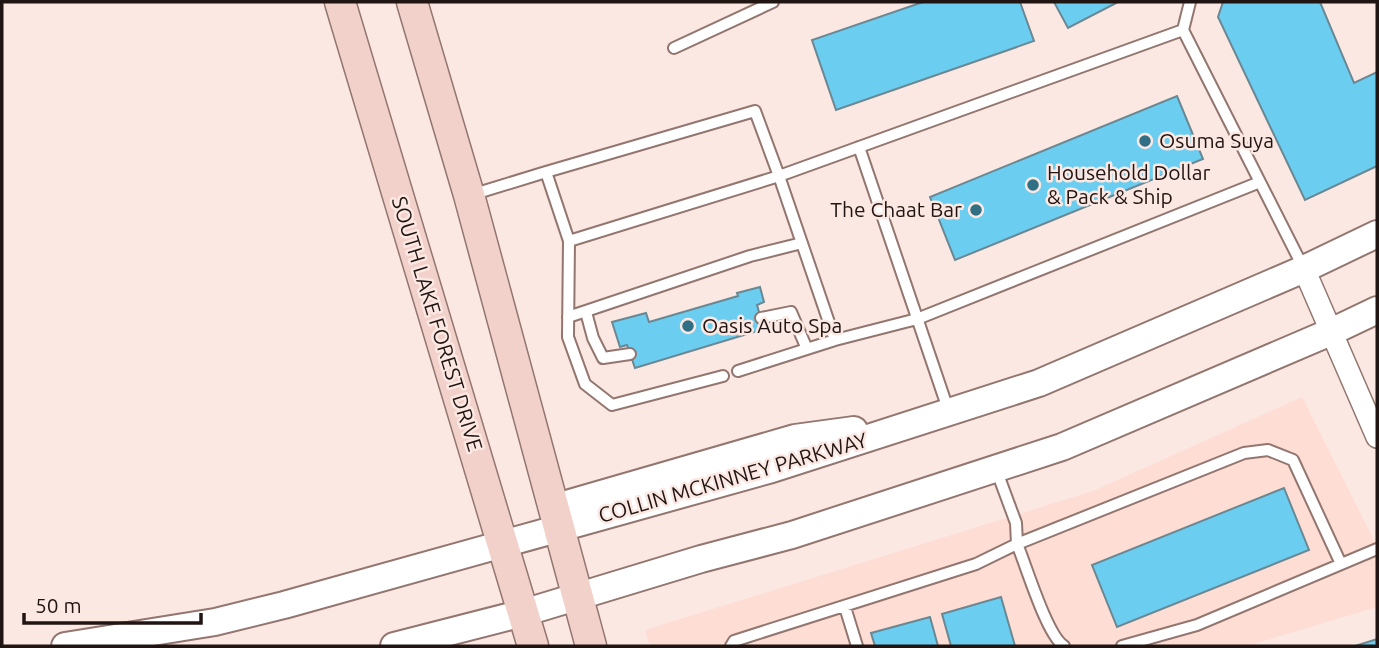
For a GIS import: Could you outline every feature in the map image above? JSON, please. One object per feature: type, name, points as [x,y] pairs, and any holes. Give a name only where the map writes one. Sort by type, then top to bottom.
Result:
[{"type":"main road","name":"SOUTH LAKE FOREST DRIVE","points":[[340,2],[533,646]]},
{"type":"main road","points":[[412,2],[469,195],[591,646]]},
{"type":"street","name":"COLLIN MCKINNEY PARKWAY","points":[[65,646],[215,622],[284,606],[503,543],[557,518],[772,469],[1039,383],[1304,269],[1377,234]]},
{"type":"street","points":[[1304,269],[1377,437]]},
{"type":"street","points":[[394,646],[523,613],[792,535],[1062,447],[1377,310]]},
{"type":"lane","points":[[674,48],[773,2]]},
{"type":"lane","points":[[1190,2],[1183,30],[1304,269]]},
{"type":"lane","points":[[569,241],[779,176],[1183,30]]},
{"type":"lane","points":[[469,195],[755,111],[835,340]]},
{"type":"lane","points":[[859,147],[917,319],[937,416]]},
{"type":"lane","points":[[546,172],[569,241],[568,337],[585,384],[612,405],[723,376]]},
{"type":"lane","points":[[738,371],[835,340],[917,319],[1260,182]]},
{"type":"lane","points":[[568,317],[750,256],[802,243]]},
{"type":"lane","points":[[586,312],[593,338],[603,358],[630,354]]},
{"type":"lane","points":[[761,318],[791,312],[807,349]]},
{"type":"lane","points":[[731,646],[734,641],[975,564],[1017,544],[1244,453],[1268,450],[1293,460],[1342,564]]},
{"type":"lane","points":[[996,469],[1016,523],[1017,544],[1057,642],[1064,646]]},
{"type":"lane","points":[[1122,646],[1197,625],[1377,549]]},
{"type":"lane","points":[[845,607],[857,646]]},
{"type":"shaded area","points":[[1302,397],[1377,546],[1377,607],[1247,646],[650,646],[645,630],[1093,491]]},
{"type":"building","points":[[923,2],[1020,2],[1034,41],[836,110],[812,40]]},
{"type":"building","points":[[1054,2],[1118,2],[1068,28]]},
{"type":"building","points":[[1223,2],[1320,2],[1354,83],[1377,72],[1377,166],[1305,200],[1218,17]]},
{"type":"building","points":[[1177,96],[1203,159],[955,260],[930,197]]},
{"type":"building","name":"Oasis Auto Spa","points":[[760,287],[764,302],[757,305],[764,329],[635,368],[627,345],[620,347],[612,322],[646,313],[649,322]]},
{"type":"building","points":[[1284,488],[1309,550],[1117,627],[1092,565]]},
{"type":"building","points":[[1001,597],[1015,646],[951,646],[942,614]]},
{"type":"building","points":[[930,617],[938,646],[875,646],[871,633]]},
{"type":"building","points":[[1377,639],[1377,646],[1355,646]]},
{"type":"place","name":"Osuma Suya","points":[[1145,141]]},
{"type":"place","name":"Household Dollar & Pack & Ship","points":[[1033,185]]},
{"type":"place","name":"The Chaat Bar","points":[[976,210]]},
{"type":"place","name":"Oasis Auto Spa","points":[[688,326]]}]
